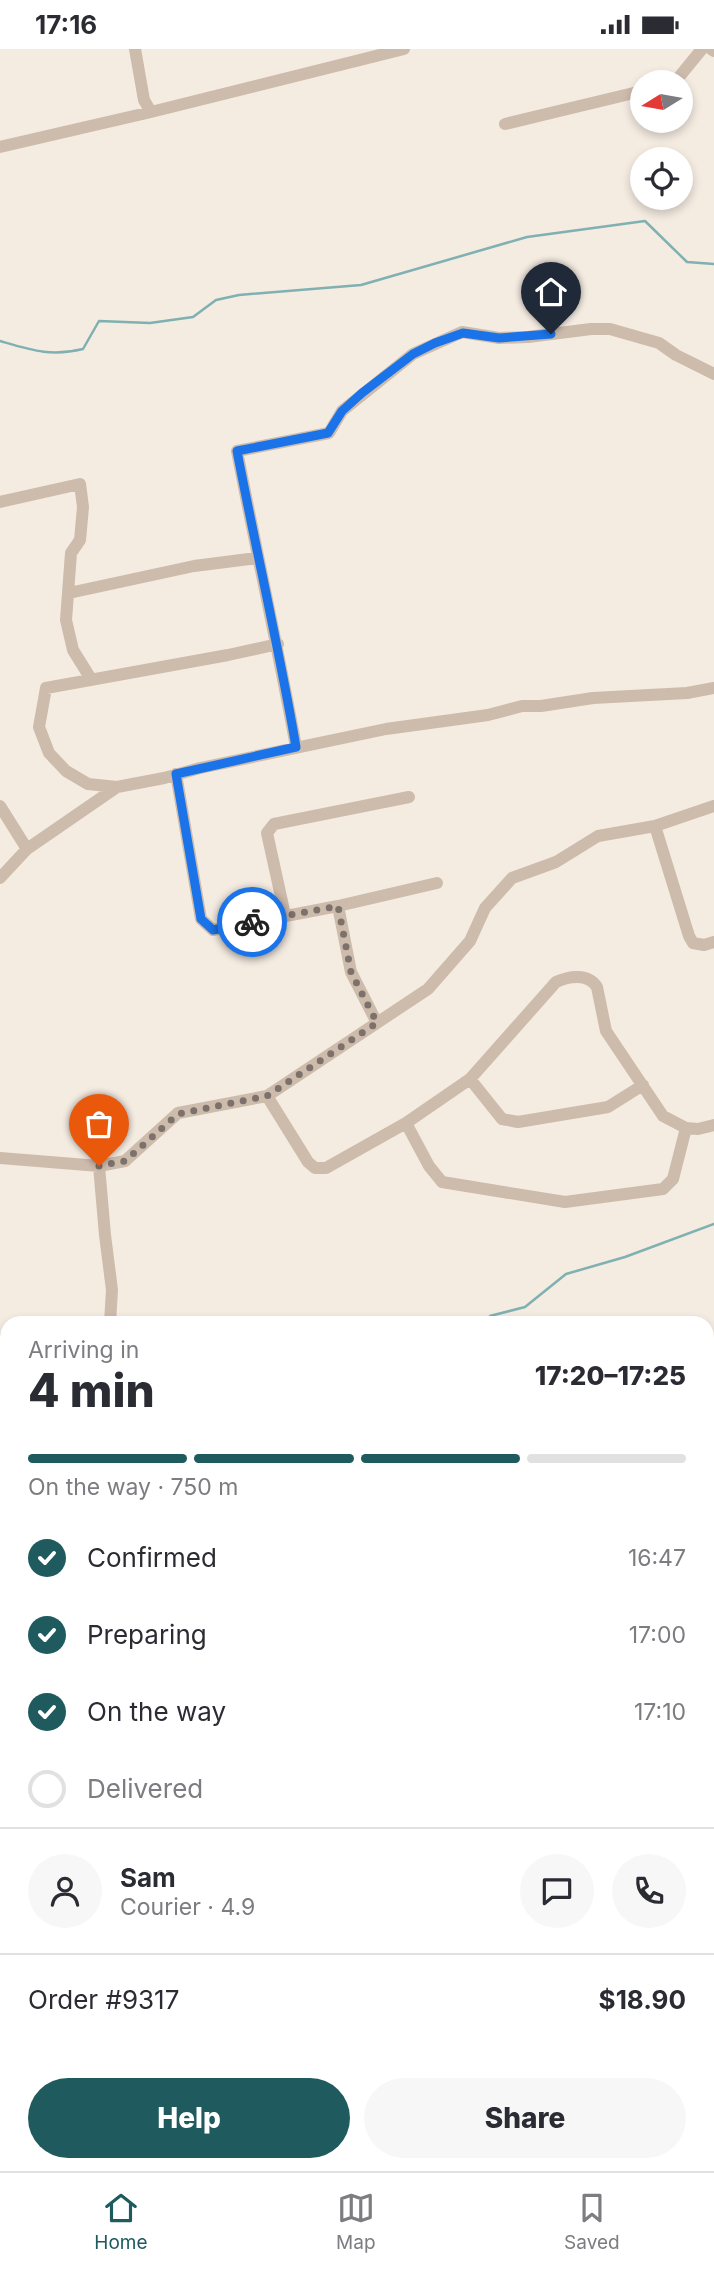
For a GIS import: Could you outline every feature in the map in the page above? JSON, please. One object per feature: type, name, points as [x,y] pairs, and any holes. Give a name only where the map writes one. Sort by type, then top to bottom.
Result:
[{"type":"street","points":[[135,49],[144,100],[151,112]]},
{"type":"street","points":[[0,147],[404,49]]},
{"type":"street","points":[[685,70],[702,49]]},
{"type":"street","points":[[505,124],[630,94]]},
{"type":"street","points":[[296,747],[278,644],[257,558],[237,451],[328,433],[342,411],[413,354],[463,333],[479,337],[519,338],[610,329],[659,344],[714,374]]},
{"type":"street","points":[[0,502],[80,484],[83,507],[80,540],[71,553],[66,620],[73,650],[91,679]]},
{"type":"street","points":[[69,593],[194,566],[257,558]]},
{"type":"street","points":[[278,644],[46,688],[39,727],[49,753],[66,771],[88,784],[117,787],[412,724],[488,715],[522,706],[541,706],[593,698],[687,693],[714,688]]},
{"type":"street","points":[[176,774],[201,919],[213,930],[338,906],[437,883]]},
{"type":"street","points":[[0,877],[27,849],[117,787]]},
{"type":"street","points":[[285,915],[267,833],[274,824],[409,797]]},
{"type":"street","points":[[0,806],[27,849]]},
{"type":"street","points":[[0,1158],[99,1166],[125,1161],[178,1114],[267,1096],[428,989],[470,941],[485,908],[512,878],[556,862],[598,836],[655,826],[714,806]]},
{"type":"street","points":[[655,826],[689,936],[693,943],[704,945],[714,942]]},
{"type":"street","points":[[338,906],[351,972],[377,1023]]},
{"type":"street","points":[[267,1096],[308,1162],[315,1168],[326,1168],[406,1123],[470,1079],[556,982],[565,978],[584,977],[597,986],[606,1031],[663,1116],[686,1128],[698,1129],[714,1125]]},
{"type":"street","points":[[470,1079],[502,1119],[518,1122],[608,1107],[643,1085]]},
{"type":"street","points":[[406,1123],[429,1166],[442,1182],[565,1202],[663,1189],[673,1179],[686,1128]]},
{"type":"street","points":[[99,1166],[104,1235],[112,1290],[110,1316]]},
{"type":"waterway","points":[[0,341],[41,351],[83,349],[99,321],[150,323],[193,317],[216,300],[239,295],[361,285],[527,237],[645,221],[687,262],[714,264]]},
{"type":"waterway","points":[[490,1316],[525,1307],[566,1274],[625,1257],[714,1224]]},
{"type":"way so far","points":[[99,1166],[125,1161],[178,1114],[267,1096],[377,1023],[351,972],[338,906],[252,922]]},
{"type":"route","points":[[252,922],[213,930],[201,919],[176,774],[296,747],[278,644],[257,558],[237,451],[328,433],[342,411],[362,393],[413,354],[435,343],[463,333],[499,338],[551,334]]}]
